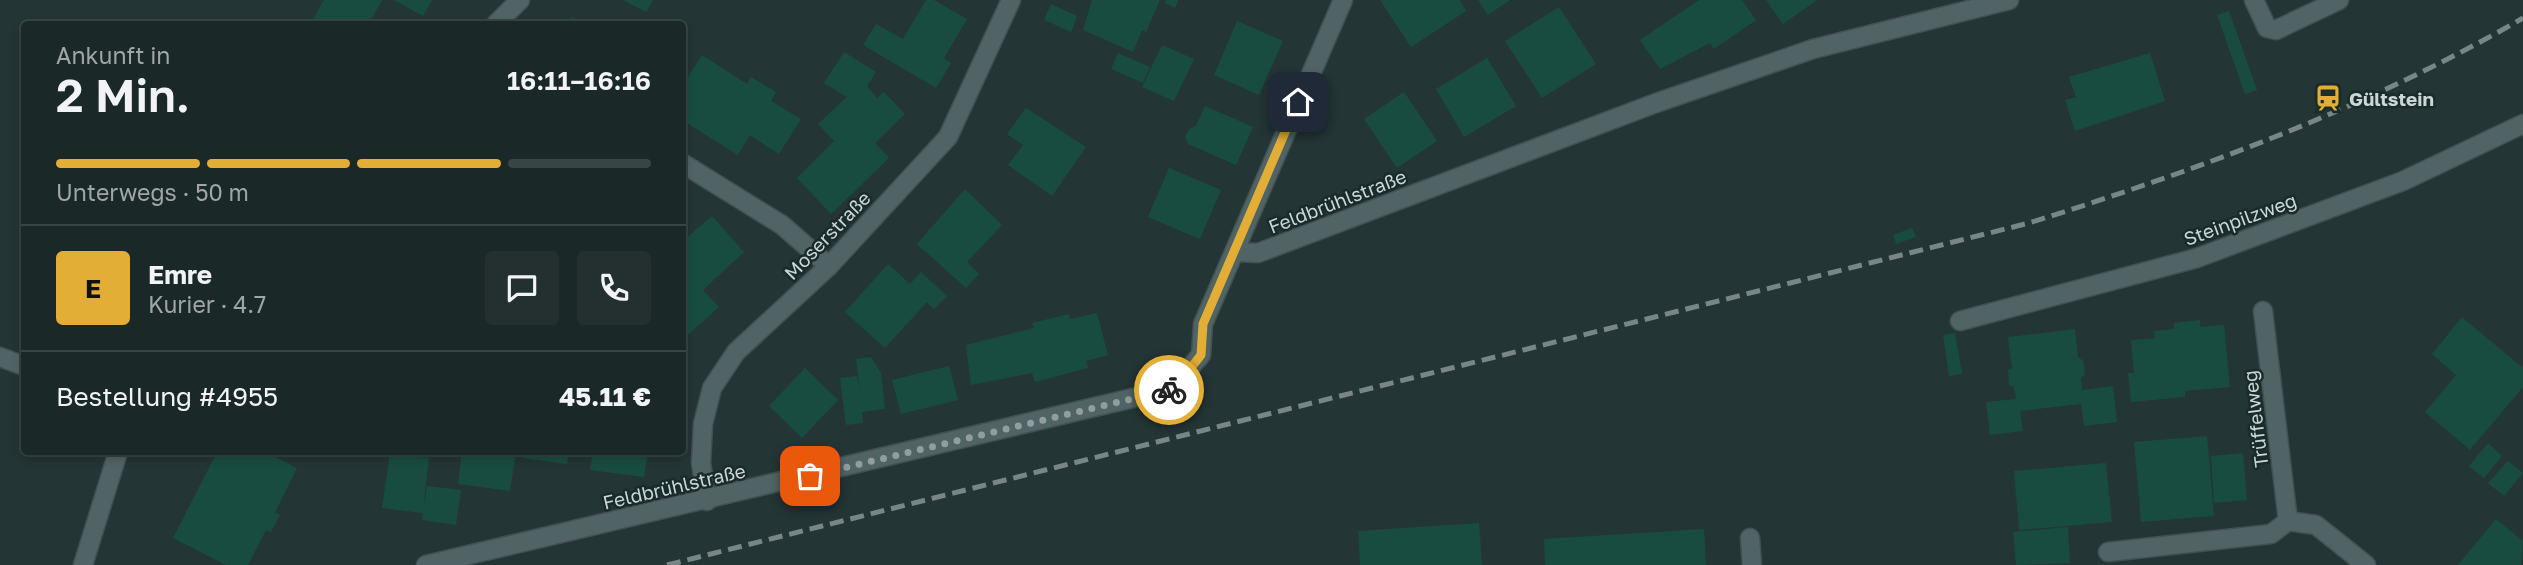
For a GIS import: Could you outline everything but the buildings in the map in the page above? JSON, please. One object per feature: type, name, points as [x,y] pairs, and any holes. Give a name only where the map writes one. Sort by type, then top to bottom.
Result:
[{"type":"street","points":[[499,21],[520,0]]},
{"type":"street","name":"Moserstraße","points":[[707,501],[701,463],[703,424],[712,388],[736,352],[829,266],[948,137],[1011,0]]},
{"type":"street","points":[[1235,252],[1343,0]]},
{"type":"street","name":"Feldbrühlstraße","points":[[426,565],[707,501],[1171,389],[1201,355],[1203,324],[1235,252],[1258,253],[1656,103],[1813,49],[2009,0]]},
{"type":"street","points":[[2254,0],[2267,28],[2276,30],[2339,0]]},
{"type":"street","name":"Steinpilzweg","points":[[1960,321],[2197,258],[2403,181],[2523,124]]},
{"type":"street","points":[[686,165],[782,225],[829,266]]},
{"type":"street","name":"Trüffelweg","points":[[2263,311],[2288,521]]},
{"type":"street","points":[[0,357],[21,365]]},
{"type":"street","points":[[83,565],[117,455]]},
{"type":"street","points":[[2108,552],[2271,534],[2288,521],[2316,525],[2366,565]]},
{"type":"street","points":[[1750,538],[1752,565]]},
{"type":"railway","points":[[667,565],[2029,223],[2157,181],[2282,134],[2404,80],[2523,18]]},
{"type":"way so far","points":[[810,476],[1169,390]]},
{"type":"place","name":"Gültstein","points":[[2328,98]]},
{"type":"route","points":[[1169,390],[1179,383],[1201,355],[1203,324],[1298,102]]}]
